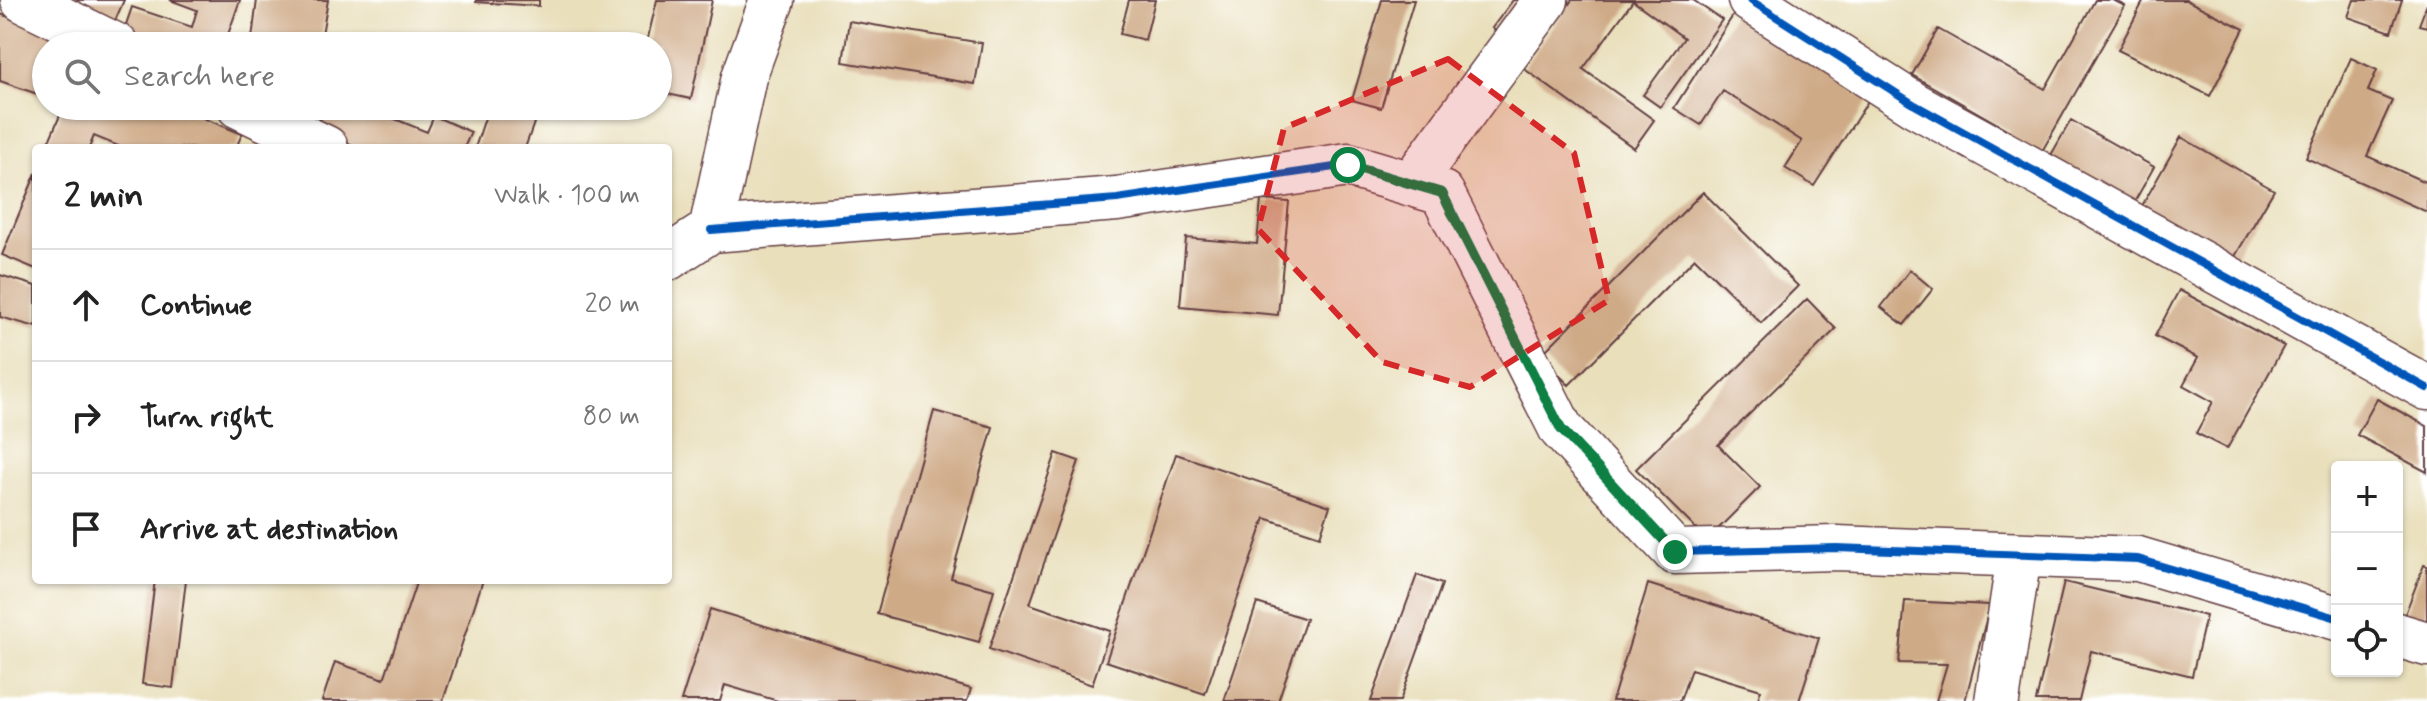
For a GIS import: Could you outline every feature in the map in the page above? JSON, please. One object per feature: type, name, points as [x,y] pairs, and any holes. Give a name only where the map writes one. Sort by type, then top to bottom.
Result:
[{"type":"street","points":[[23,0],[88,32]]},
{"type":"street","points":[[711,230],[744,77],[772,0]]},
{"type":"street","points":[[1411,184],[1546,0]]},
{"type":"street","points":[[1750,0],[1915,105],[2427,388]]},
{"type":"street","points":[[268,120],[318,144]]},
{"type":"street","points":[[672,255],[711,230],[1117,199],[1348,165],[1442,193],[1561,429],[1675,552],[1836,548],[2138,559],[2331,616]]},
{"type":"street","points":[[1997,701],[2019,556]]},
{"type":"street","points":[[2403,637],[2427,644]]},
{"type":"highlighted area","points":[[1448,59],[1574,153],[1609,300],[1470,387],[1382,362],[1258,229],[1284,128]]},
{"type":"building","points":[[65,0],[124,0],[115,21]]},
{"type":"building","points":[[170,0],[240,0],[229,32],[123,32],[132,7],[192,27],[197,10]]},
{"type":"building","points":[[257,0],[328,0],[322,32],[253,32]]},
{"type":"building","points":[[539,0],[539,6],[476,2]]},
{"type":"building","points":[[657,0],[712,0],[691,99],[672,95],[672,32],[649,32]]},
{"type":"building","points":[[1129,0],[1155,0],[1145,40],[1120,34]]},
{"type":"building","points":[[1382,0],[1414,0],[1381,108],[1352,100]]},
{"type":"building","points":[[1513,0],[1530,0],[1502,36],[1492,28]]},
{"type":"building","points":[[1572,0],[1693,0],[1722,20],[1660,107],[1643,95],[1684,38],[1633,1],[1583,69],[1654,120],[1634,148],[1523,68]]},
{"type":"building","points":[[2095,0],[2113,0],[2125,6],[2037,160],[2004,141],[2010,131],[1912,75],[1938,29],[2045,89]]},
{"type":"building","points":[[2144,0],[2186,0],[2244,29],[2210,96],[2118,50]]},
{"type":"building","points":[[2354,0],[2402,0],[2391,32],[2348,17]]},
{"type":"building","points":[[1741,3],[1868,101],[1814,186],[1785,168],[1802,141],[1723,91],[1701,125],[1674,108]]},
{"type":"building","points":[[2427,4],[2427,27],[2419,25]]},
{"type":"building","points":[[0,14],[51,32],[32,32],[32,92],[0,81]]},
{"type":"building","points":[[849,21],[982,43],[975,84],[843,62]]},
{"type":"building","points":[[2351,58],[2377,70],[2368,91],[2392,101],[2367,156],[2427,183],[2427,212],[2306,158]]},
{"type":"building","points":[[58,120],[208,120],[242,134],[238,144],[113,144],[94,136],[91,144],[48,144]]},
{"type":"building","points":[[289,120],[312,120],[309,129]]},
{"type":"building","points":[[320,120],[397,120],[427,132],[432,120],[443,120],[471,132],[466,144],[351,144],[316,129]]},
{"type":"building","points":[[484,120],[535,120],[526,144],[476,144]]},
{"type":"building","points":[[2071,120],[2154,167],[2131,208],[2047,162]]},
{"type":"building","points":[[2181,137],[2274,190],[2231,263],[2139,211]]},
{"type":"building","points":[[32,183],[32,267],[2,255]]},
{"type":"building","points":[[1703,192],[1798,286],[1761,323],[1695,258],[1569,385],[1540,356]]},
{"type":"building","points":[[1261,200],[1289,202],[1278,315],[1180,306],[1186,238],[1257,244]]},
{"type":"building","points":[[1910,270],[1933,289],[1904,325],[1881,307]]},
{"type":"building","points":[[0,275],[32,285],[32,326],[0,317]]},
{"type":"building","points":[[2179,290],[2284,346],[2227,449],[2196,433],[2213,402],[2183,385],[2198,358],[2155,336]]},
{"type":"building","points":[[1807,299],[1836,329],[1718,445],[1760,487],[1707,540],[1636,469]]},
{"type":"building","points":[[2377,399],[2427,426],[2427,472],[2357,435]]},
{"type":"building","points":[[934,411],[993,427],[951,578],[994,590],[979,642],[877,614]]},
{"type":"building","points":[[1056,453],[1079,461],[1030,604],[1110,631],[1092,685],[989,649]]},
{"type":"building","points":[[1176,454],[1330,506],[1320,536],[1265,518],[1205,694],[1106,661]]},
{"type":"building","points":[[2424,565],[2427,566],[2427,632],[2403,622]]},
{"type":"building","points":[[1417,575],[1442,584],[1400,701],[1371,701]]},
{"type":"building","points":[[2064,582],[2206,616],[2192,676],[2091,651],[2079,701],[2036,701]]},
{"type":"building","points":[[154,584],[186,584],[173,688],[142,684]]},
{"type":"building","points":[[416,584],[482,584],[443,701],[322,701],[335,662],[384,679]]},
{"type":"building","points":[[1648,584],[1819,638],[1799,701],[1757,701],[1761,690],[1691,669],[1680,701],[1612,701]]},
{"type":"building","points":[[1905,601],[1990,605],[1965,701],[1936,701],[1947,664],[1899,663]]},
{"type":"building","points":[[1257,603],[1306,619],[1278,701],[1224,701]]},
{"type":"building","points":[[710,609],[971,689],[967,701],[778,701],[725,685],[720,701],[681,701]]},
{"type":"cycle path","points":[[1750,0],[1915,105],[2427,388]]},
{"type":"cycle path","points":[[711,230],[1117,199],[1348,165],[1442,193],[1561,429],[1675,552],[1836,548],[2138,559],[2331,616]]},
{"type":"route","points":[[1348,165],[1442,193],[1561,429],[1675,552]]}]
